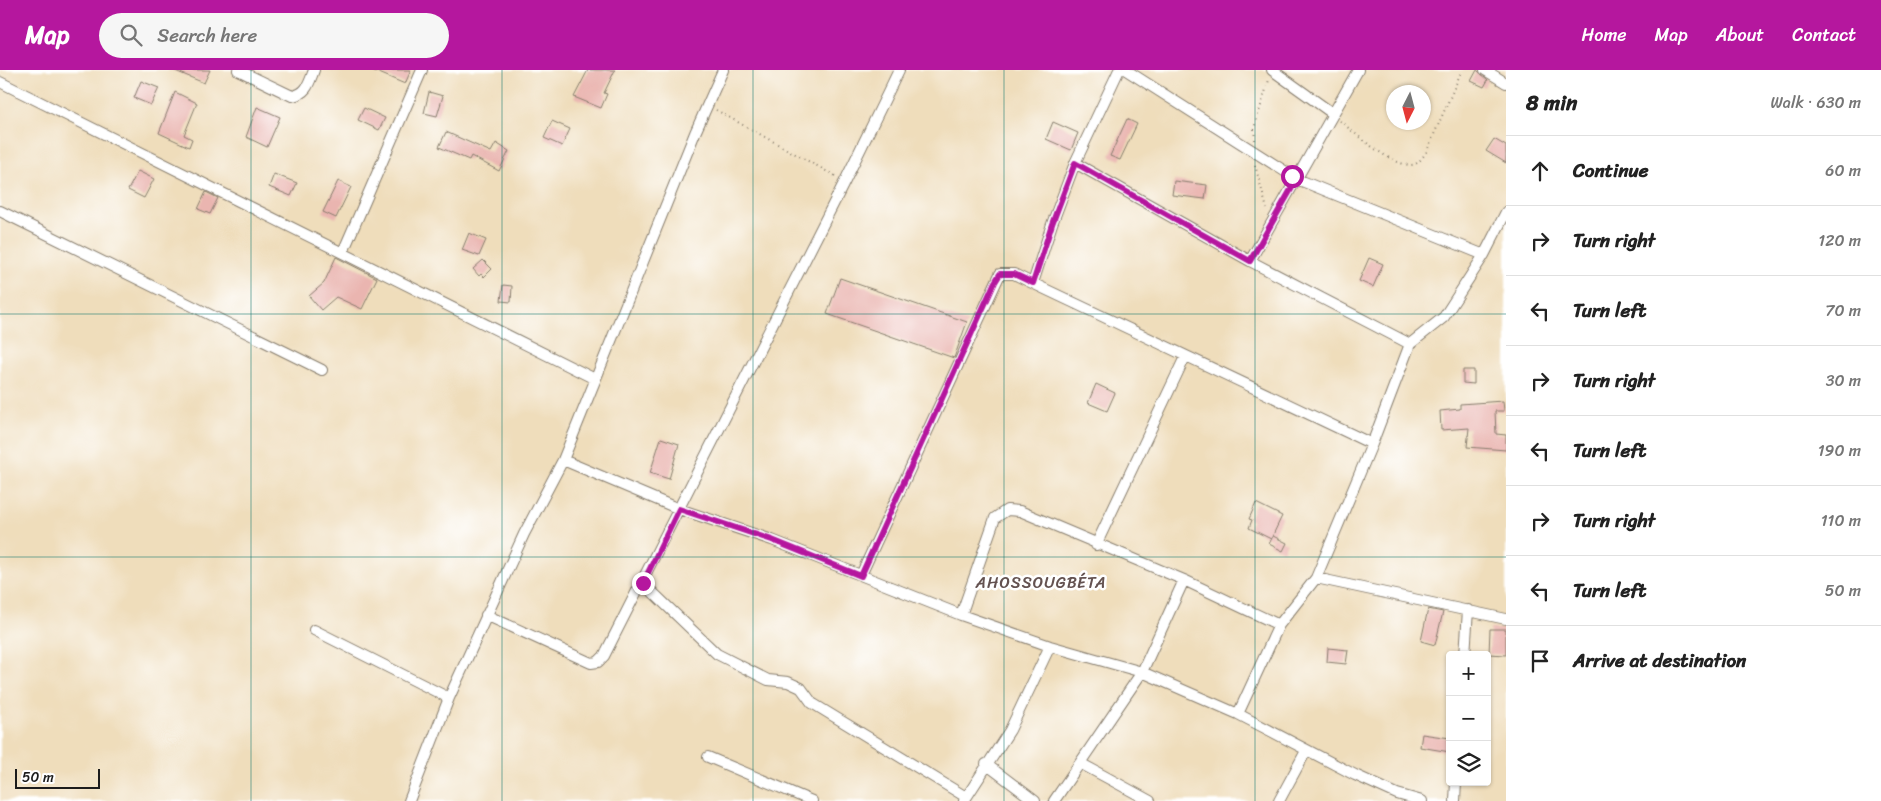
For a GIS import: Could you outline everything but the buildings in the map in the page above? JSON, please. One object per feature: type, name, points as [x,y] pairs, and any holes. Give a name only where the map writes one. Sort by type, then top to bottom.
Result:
[{"type":"street","points":[[238,70],[292,96],[301,95],[307,87],[314,70]]},
{"type":"street","points":[[344,252],[422,70]]},
{"type":"street","points":[[409,801],[449,698],[486,616],[524,534],[563,460],[706,104],[723,70]]},
{"type":"street","points":[[486,616],[591,663],[598,662],[604,656],[643,583],[846,181],[899,70]]},
{"type":"street","points":[[1033,283],[1052,224],[1075,163],[1119,70]]},
{"type":"street","points":[[1126,70],[1253,146],[1297,179],[1484,255]]},
{"type":"street","points":[[1250,261],[1268,226],[1297,179],[1332,113],[1358,70]]},
{"type":"street","points":[[1485,70],[1506,83]]},
{"type":"street","points":[[1270,74],[1332,113]]},
{"type":"street","points":[[0,82],[344,252],[595,379]]},
{"type":"street","points":[[1075,163],[1250,261],[1410,344]]},
{"type":"street","points":[[0,211],[322,370]]},
{"type":"street","points":[[1238,714],[1279,625],[1316,578],[1372,444],[1410,344],[1444,317],[1484,255],[1506,212]]},
{"type":"street","points":[[861,576],[1000,274],[1014,274],[1372,444]]},
{"type":"street","points":[[1096,545],[1185,356]]},
{"type":"street","points":[[563,460],[679,509],[772,540],[961,615],[1050,646],[1142,672],[1238,714],[1396,798],[1422,801]]},
{"type":"street","points":[[961,615],[995,518],[1007,510],[1020,511],[1096,545],[1184,580],[1279,625]]},
{"type":"street","points":[[1316,578],[1506,619]]},
{"type":"street","points":[[1054,801],[1142,672],[1184,580]]},
{"type":"street","points":[[643,583],[717,654],[768,680],[788,682],[801,688],[812,703],[965,799],[986,764],[1010,730],[1050,646]]},
{"type":"street","points":[[1465,651],[1468,610]]},
{"type":"street","points":[[314,630],[449,698]]},
{"type":"street","points":[[1279,801],[1306,751]]},
{"type":"street","points":[[708,757],[812,801]]},
{"type":"street","points":[[1080,763],[1150,801]]},
{"type":"street","points":[[986,764],[1035,801]]},
{"type":"street","points":[[1455,801],[1456,786]]},
{"type":"path","points":[[1332,113],[1361,139],[1394,160],[1410,165],[1417,163],[1426,154],[1462,70]]},
{"type":"path","points":[[1268,226],[1268,212],[1253,146],[1254,128],[1270,74]]},
{"type":"path","points":[[706,104],[846,181]]},
{"type":"district","name":"AHOSSOUGBÉTA","points":[[1041,582]]},
{"type":"route","points":[[643,583],[679,509],[772,540],[861,576],[995,282],[1000,274],[1014,274],[1033,283],[1044,255],[1052,224],[1075,163],[1250,261],[1268,226],[1297,179],[1292,176]]}]
